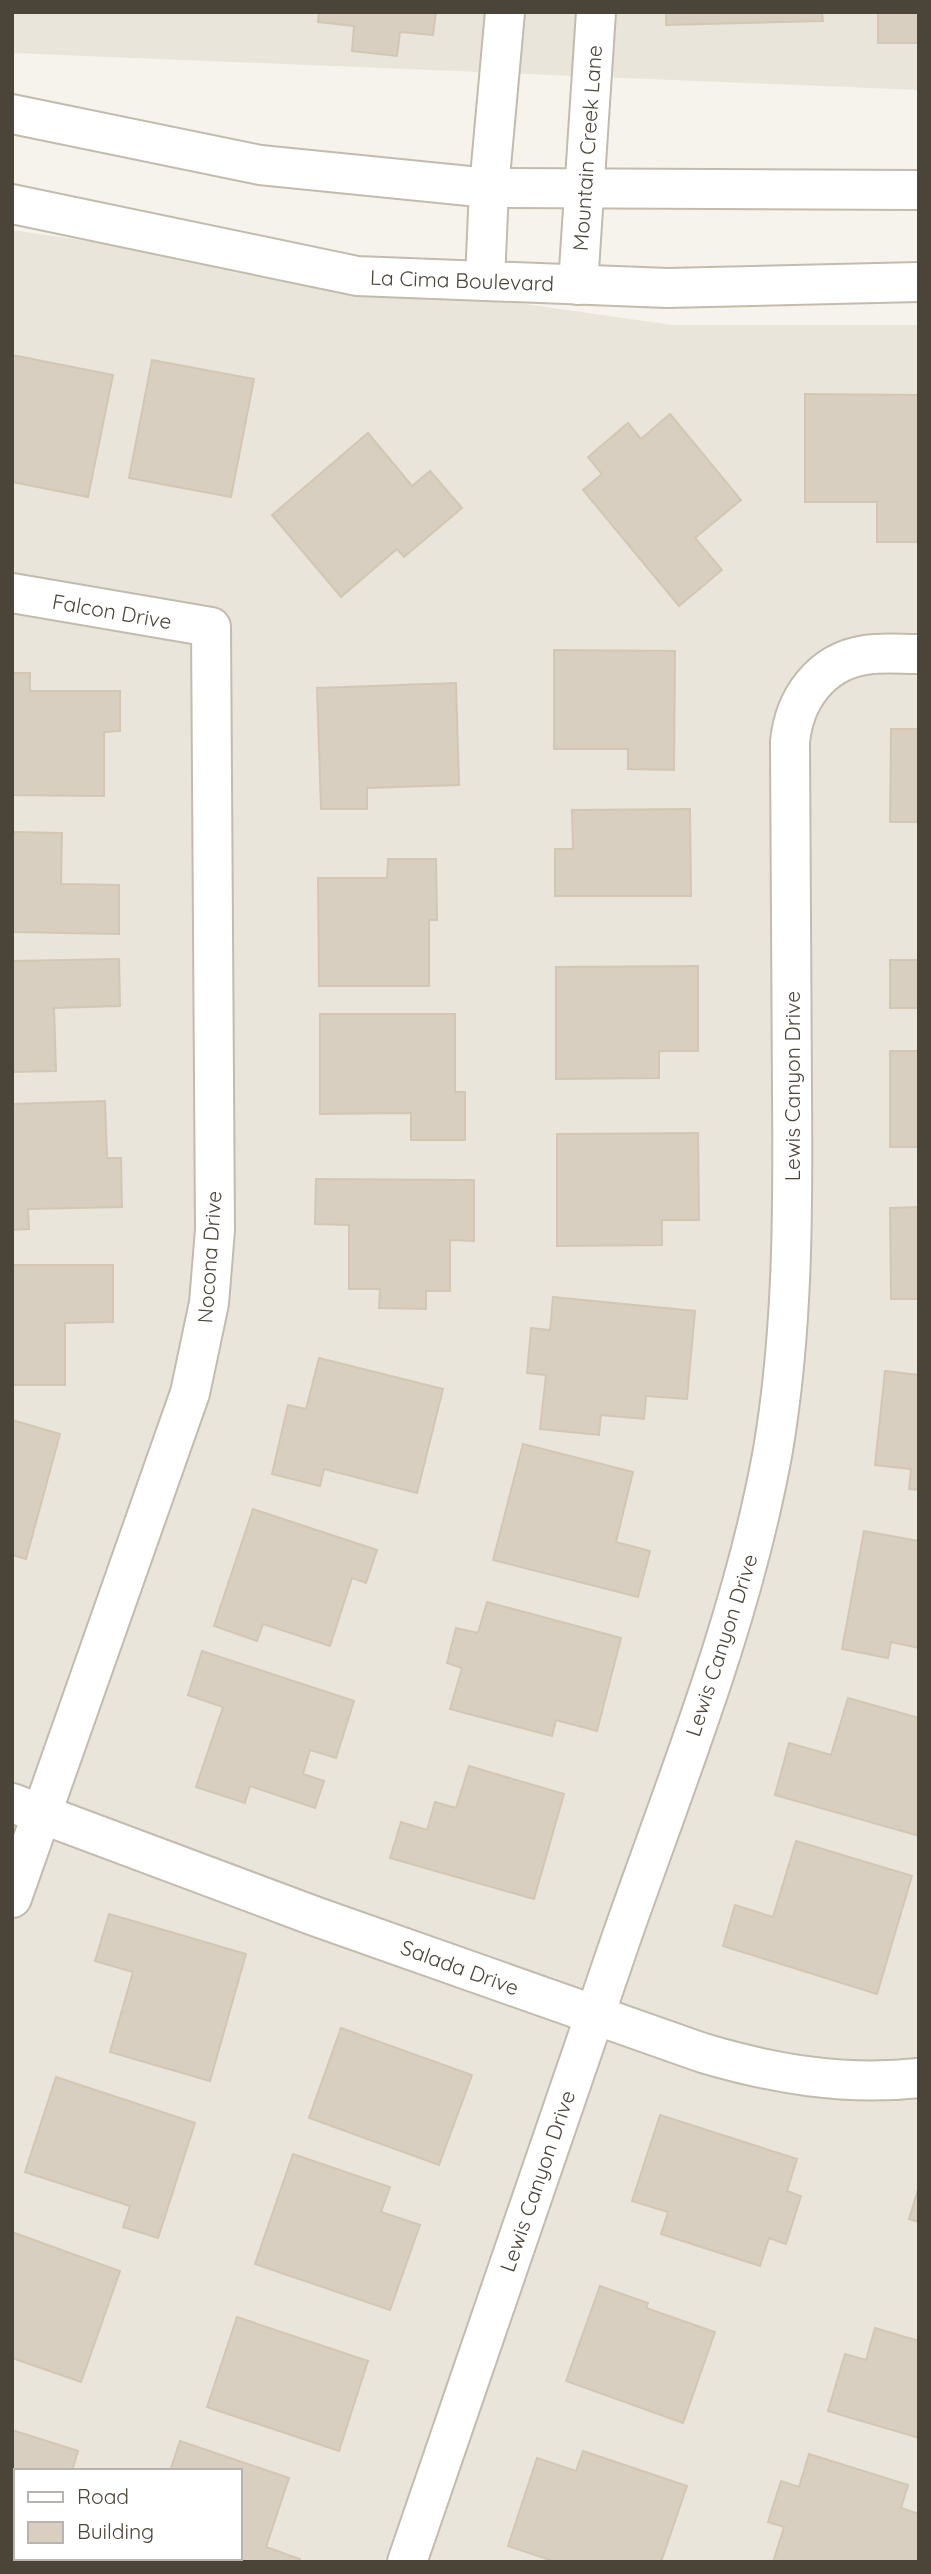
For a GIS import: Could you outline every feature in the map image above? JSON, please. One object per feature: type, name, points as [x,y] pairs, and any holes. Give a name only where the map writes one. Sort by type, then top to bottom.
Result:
[{"type":"street","points":[[485,281],[489,188],[505,12]]},
{"type":"street","name":"Mountain Creek Lane","points":[[578,285],[596,12]]},
{"type":"street","points":[[12,114],[260,165],[489,188],[919,190]]},
{"type":"street","name":"La Cima Boulevard","points":[[12,204],[357,276],[667,288],[919,282]]},
{"type":"street","name":"Falcon Drive","points":[[12,593],[211,627]]},
{"type":"street","name":"Nocona Drive","points":[[12,1898],[27,1808],[184,1410],[209,1303],[215,1230],[211,627]]},
{"type":"street","name":"Lewis Canyon Drive","points":[[407,2562],[738,1601],[758,1524],[773,1446],[786,1342],[793,1211],[790,742],[795,713],[808,688],[828,670],[852,658],[878,654],[919,654]]},
{"type":"street","name":"Salada Drive","points":[[27,1808],[317,1917],[703,2053],[773,2071],[846,2081],[919,2078]]},
{"type":"shaded area","points":[[12,12],[919,12],[919,90],[12,53]]},
{"type":"shaded area","points":[[12,230],[672,325],[919,325],[919,2562],[12,2562]]},
{"type":"building","points":[[319,12],[436,12],[433,35],[400,32],[397,56],[352,51],[354,26],[318,22]]},
{"type":"building","points":[[666,12],[822,12],[823,21],[666,25]]},
{"type":"building","points":[[878,12],[919,12],[919,43],[878,43]]},
{"type":"building","points":[[12,355],[113,375],[88,497],[12,482]]},
{"type":"building","points":[[152,360],[254,379],[231,497],[129,478]]},
{"type":"building","points":[[805,394],[919,395],[919,542],[877,542],[877,502],[805,502]]},
{"type":"building","points":[[670,414],[741,500],[695,538],[722,570],[679,606],[583,490],[602,474],[588,457],[628,423],[641,439]]},
{"type":"building","points":[[368,433],[412,486],[430,471],[462,508],[404,557],[397,549],[341,597],[272,515]]},
{"type":"building","points":[[554,650],[675,651],[674,770],[628,769],[628,749],[554,749]]},
{"type":"building","points":[[12,673],[30,673],[30,691],[120,691],[120,731],[104,732],[104,796],[12,795]]},
{"type":"building","points":[[456,683],[459,785],[367,788],[367,809],[321,809],[317,688]]},
{"type":"building","points":[[891,729],[919,729],[919,822],[890,822]]},
{"type":"building","points":[[690,809],[691,896],[555,896],[555,849],[573,849],[572,810]]},
{"type":"building","points":[[12,832],[62,833],[61,884],[119,885],[119,934],[12,932]]},
{"type":"building","points":[[388,859],[436,859],[437,920],[429,920],[429,986],[319,986],[318,878],[387,878]]},
{"type":"building","points":[[119,959],[120,1006],[54,1008],[56,1071],[12,1072],[12,961]]},
{"type":"building","points":[[890,960],[919,960],[919,1008],[890,1008]]},
{"type":"building","points":[[698,966],[698,1051],[659,1051],[659,1078],[556,1079],[556,967]]},
{"type":"building","points":[[320,1014],[455,1014],[455,1092],[465,1092],[465,1140],[411,1140],[411,1113],[320,1114]]},
{"type":"building","points":[[890,1051],[919,1051],[919,1147],[890,1147]]},
{"type":"building","points":[[105,1101],[107,1158],[121,1158],[122,1207],[28,1209],[29,1229],[12,1230],[12,1104]]},
{"type":"building","points":[[698,1133],[699,1220],[662,1220],[662,1245],[557,1246],[557,1134]]},
{"type":"building","points":[[316,1179],[474,1180],[474,1241],[450,1240],[450,1291],[426,1291],[426,1309],[379,1308],[380,1289],[349,1289],[349,1225],[315,1224]]},
{"type":"building","points":[[919,1207],[919,1299],[891,1299],[890,1208]]},
{"type":"building","points":[[12,1265],[113,1265],[113,1322],[65,1323],[65,1385],[12,1385]]},
{"type":"building","points":[[553,1297],[695,1311],[687,1399],[646,1396],[644,1419],[601,1415],[599,1435],[540,1429],[546,1375],[527,1373],[531,1328],[550,1330]]},
{"type":"building","points":[[319,1358],[443,1389],[417,1493],[324,1469],[320,1486],[272,1474],[288,1405],[306,1409]]},
{"type":"building","points":[[885,1371],[919,1375],[919,1490],[909,1489],[911,1469],[875,1465]]},
{"type":"building","points":[[12,1420],[60,1434],[26,1559],[12,1555]]},
{"type":"building","points":[[523,1444],[633,1472],[616,1542],[650,1551],[638,1597],[493,1560]]},
{"type":"building","points":[[253,1509],[377,1550],[366,1583],[352,1578],[330,1646],[263,1624],[257,1641],[214,1626]]},
{"type":"building","points":[[864,1531],[919,1541],[919,1648],[891,1642],[888,1658],[842,1649]]},
{"type":"building","points":[[487,1602],[621,1638],[597,1731],[556,1720],[552,1736],[450,1709],[462,1668],[447,1663],[456,1628],[478,1633]]},
{"type":"building","points":[[202,1651],[354,1701],[336,1758],[310,1750],[303,1774],[324,1781],[315,1808],[250,1786],[245,1803],[196,1787],[223,1707],[188,1695]]},
{"type":"building","points":[[848,1698],[919,1718],[919,1836],[775,1795],[789,1743],[831,1755]]},
{"type":"building","points":[[469,1766],[564,1794],[534,1899],[390,1858],[401,1822],[427,1830],[435,1802],[456,1808]]},
{"type":"building","points":[[796,1841],[912,1876],[877,1994],[723,1946],[735,1905],[773,1917]]},
{"type":"building","points":[[109,1914],[246,1954],[210,2081],[110,2052],[133,1972],[95,1961]]},
{"type":"building","points":[[341,2028],[472,2075],[439,2165],[309,2118]]},
{"type":"building","points":[[56,2077],[195,2123],[158,2238],[123,2227],[130,2206],[25,2172]]},
{"type":"building","points":[[660,2115],[797,2159],[787,2191],[801,2196],[786,2244],[769,2238],[760,2266],[661,2234],[668,2212],[632,2201]]},
{"type":"building","points":[[293,2154],[390,2187],[381,2212],[420,2225],[390,2310],[255,2264]]},
{"type":"building","points":[[919,2186],[919,2222],[909,2219]]},
{"type":"building","points":[[12,2232],[120,2271],[81,2382],[12,2358]]},
{"type":"building","points":[[600,2286],[648,2303],[646,2308],[715,2332],[683,2423],[566,2381]]},
{"type":"building","points":[[237,2317],[368,2361],[339,2451],[207,2407]]},
{"type":"building","points":[[875,2328],[919,2341],[919,2438],[828,2411],[845,2354],[866,2360]]},
{"type":"building","points":[[12,2430],[78,2451],[73,2469],[14,2469],[14,2560],[44,2560],[12,2562]]},
{"type":"building","points":[[180,2441],[289,2478],[266,2547],[300,2559],[299,2562],[155,2560],[242,2560],[242,2469],[171,2469]]},
{"type":"building","points":[[583,2451],[687,2486],[661,2562],[556,2562],[508,2546],[537,2458],[576,2471]]},
{"type":"building","points":[[809,2454],[908,2485],[901,2508],[919,2514],[919,2562],[773,2562],[784,2527],[768,2522],[781,2481],[799,2487]]}]
